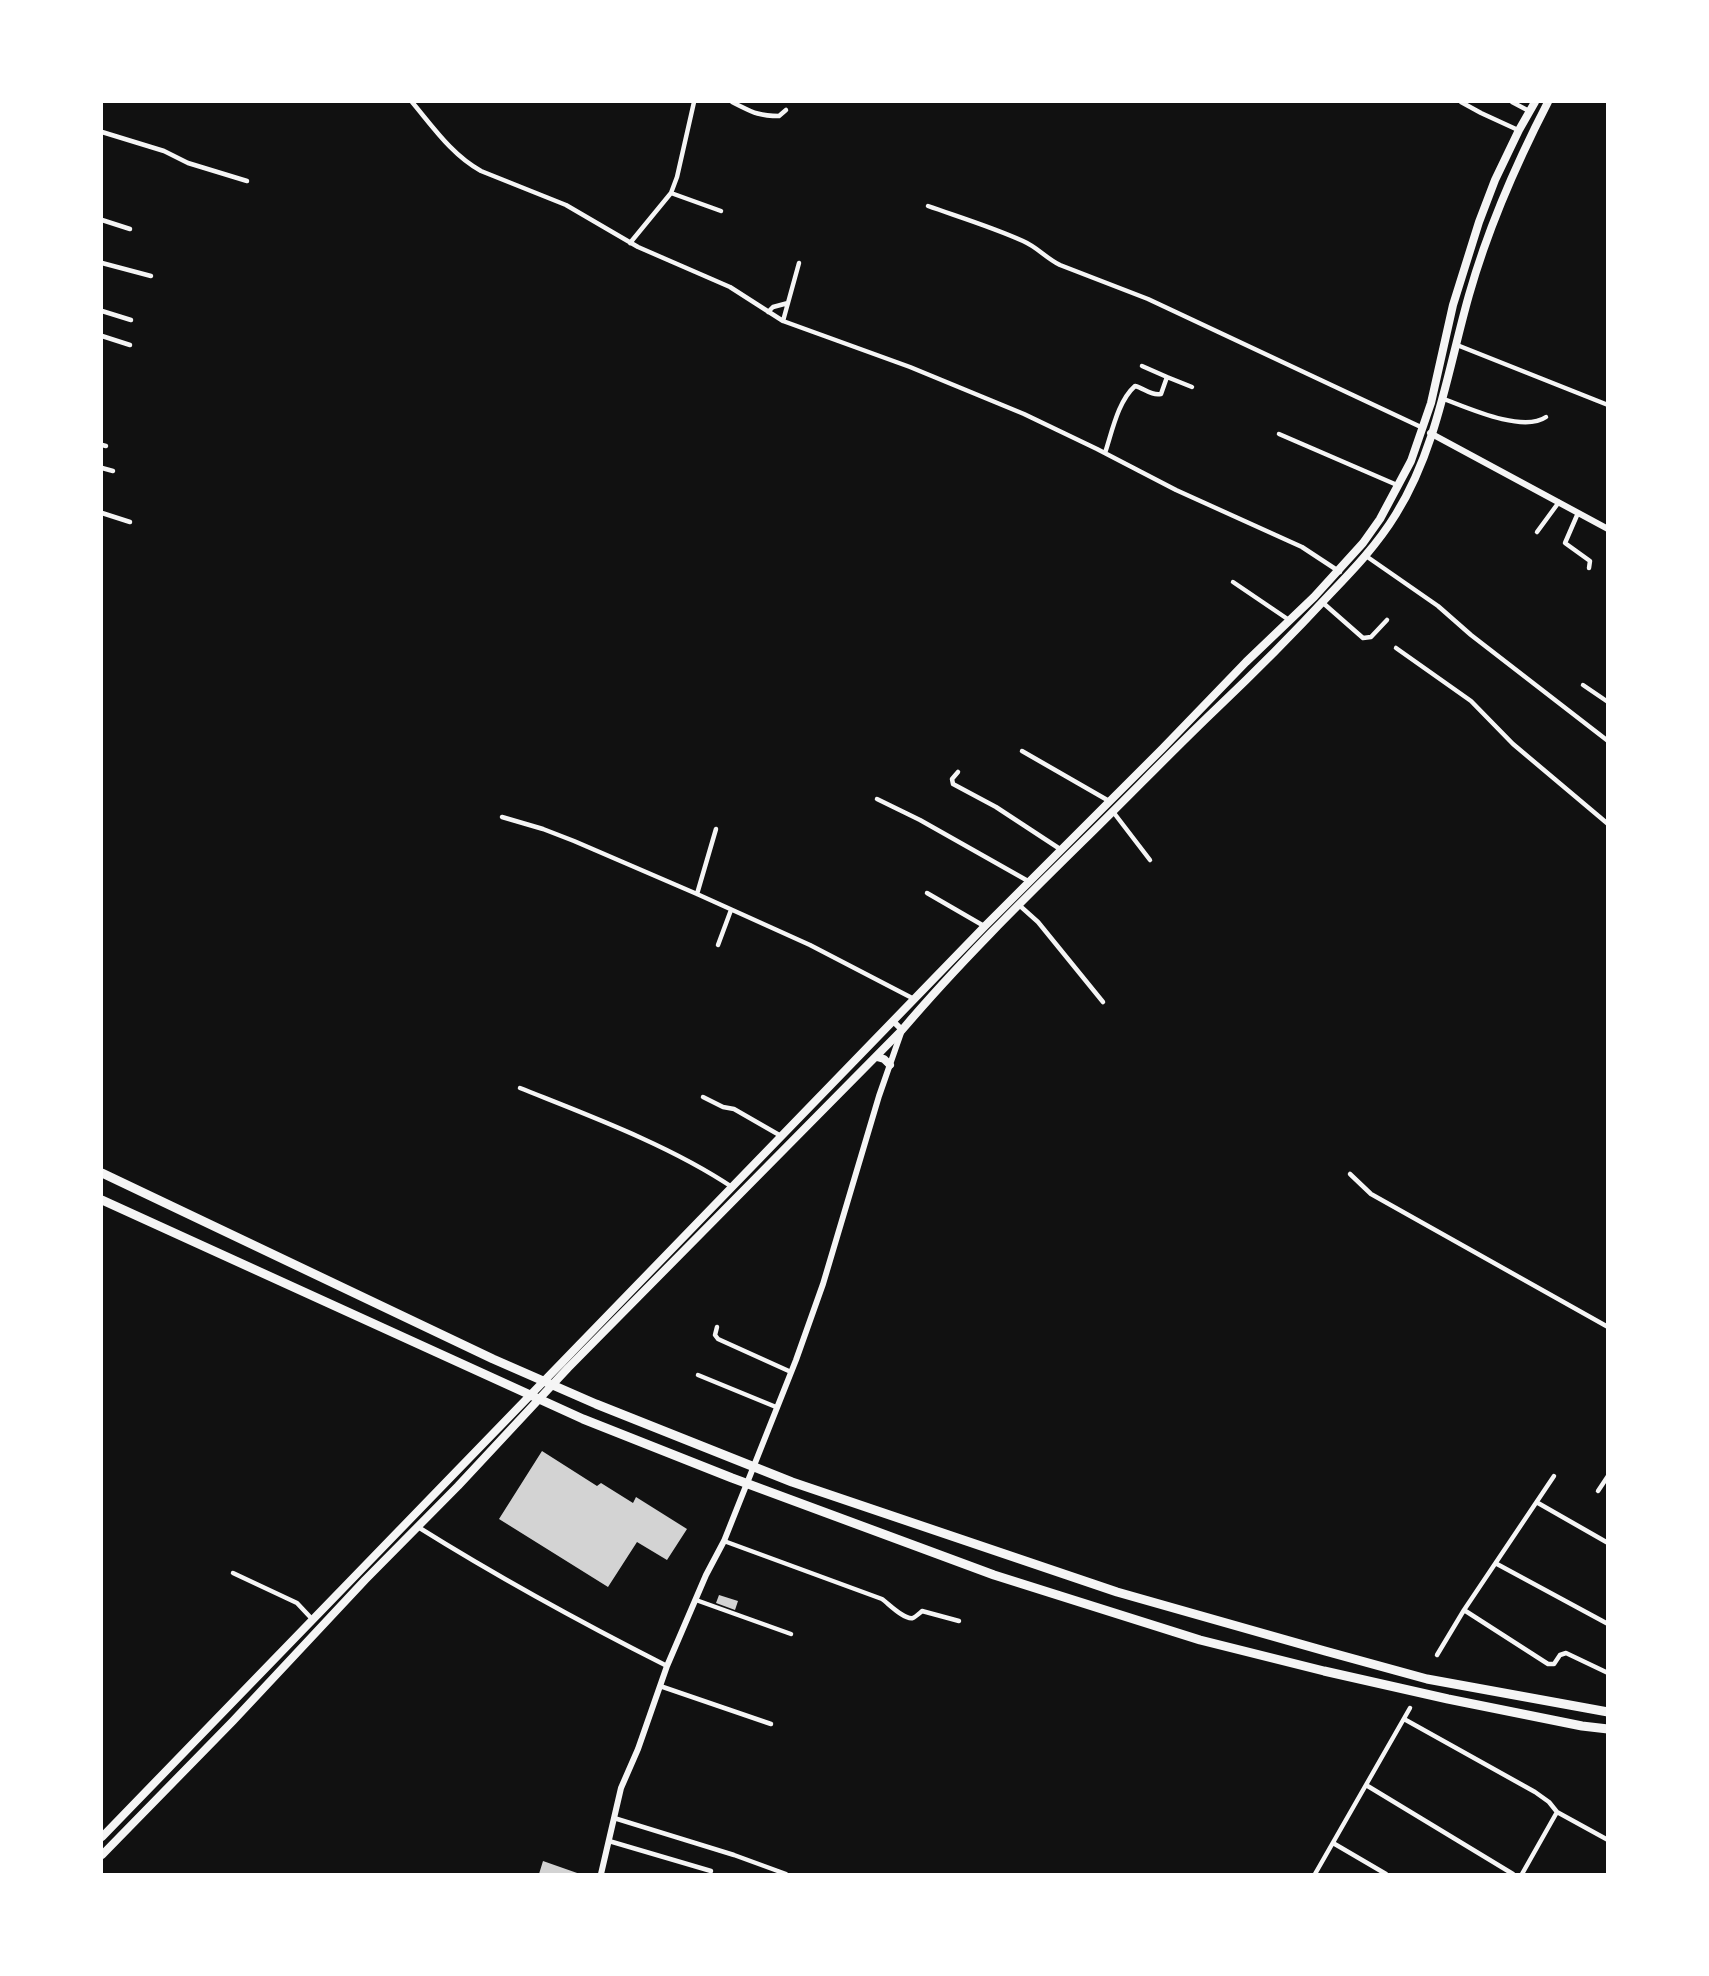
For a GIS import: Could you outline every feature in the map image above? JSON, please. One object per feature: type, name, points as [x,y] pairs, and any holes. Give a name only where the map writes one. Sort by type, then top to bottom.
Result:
[{"type":"highway","points":[[102,1855],[458,1486],[568,1368],[877,1056],[1019,905],[1272,656],[1322,603],[1380,519],[1411,461],[1431,402],[1453,305],[1479,222],[1495,180],[1535,102]]},
{"type":"highway","points":[[102,1837],[1028,881],[1246,662],[1342,574],[1366,556],[1382,536],[1411,489],[1443,398],[1487,238],[1548,102]]},
{"type":"highway","points":[[877,1056],[890,1065]]},
{"type":"highway","points":[[102,1173],[493,1359],[596,1404],[792,1482],[1117,1592],[1427,1679],[1608,1712]]},
{"type":"highway","points":[[102,1199],[583,1419],[732,1478],[994,1575],[1200,1640],[1448,1699],[1608,1729]]},
{"type":"main road","points":[[1423,428],[1608,529]]},
{"type":"main road","points":[[601,1874],[621,1788],[638,1749],[667,1666],[706,1575],[724,1541],[823,1284],[859,1160],[902,1030],[893,1021]]},
{"type":"street","points":[[412,102],[456,153],[469,164],[566,205],[630,243],[730,288],[783,321],[910,367],[1024,414],[1188,496],[1303,547],[1342,574]]},
{"type":"street","points":[[630,243],[671,193],[694,102]]},
{"type":"street","points":[[732,102],[748,111],[767,116],[779,116],[786,110]]},
{"type":"street","points":[[1461,102],[1519,130]]},
{"type":"street","points":[[1512,102],[1530,111]]},
{"type":"street","points":[[102,132],[247,181]]},
{"type":"street","points":[[671,193],[721,211]]},
{"type":"street","points":[[928,206],[1021,240],[1060,265],[1148,299],[1423,428]]},
{"type":"street","points":[[102,220],[130,229]]},
{"type":"street","points":[[102,263],[151,276]]},
{"type":"street","points":[[783,321],[799,263]]},
{"type":"street","points":[[768,312],[773,307],[788,303]]},
{"type":"street","points":[[102,311],[131,320]]},
{"type":"street","points":[[102,336],[130,345]]},
{"type":"street","points":[[1456,344],[1608,405]]},
{"type":"street","points":[[1142,366],[1192,387]]},
{"type":"street","points":[[1105,453],[1123,402],[1132,388],[1140,387],[1154,394],[1161,394],[1167,377]]},
{"type":"street","points":[[1443,398],[1479,413],[1510,420],[1533,422],[1546,417]]},
{"type":"street","points":[[1279,434],[1398,485]]},
{"type":"street","points":[[102,468],[113,471]]},
{"type":"street","points":[[1537,532],[1559,502]]},
{"type":"street","points":[[102,513],[130,522]]},
{"type":"street","points":[[1578,513],[1565,543],[1590,561],[1589,568]]},
{"type":"street","points":[[1366,556],[1438,606],[1471,635],[1608,741]]},
{"type":"street","points":[[1233,582],[1289,621]]},
{"type":"street","points":[[1322,603],[1363,638],[1371,637],[1387,620]]},
{"type":"street","points":[[1396,648],[1471,701],[1513,744],[1608,824]]},
{"type":"street","points":[[1583,685],[1608,702]]},
{"type":"street","points":[[1022,751],[1109,801]]},
{"type":"street","points":[[958,772],[952,779],[953,784],[996,807],[1060,849]]},
{"type":"street","points":[[877,799],[1028,881]]},
{"type":"street","points":[[1113,812],[1150,860]]},
{"type":"street","points":[[502,817],[574,841],[697,894],[810,945],[915,999]]},
{"type":"street","points":[[697,894],[716,829]]},
{"type":"street","points":[[926,893],[985,926]]},
{"type":"street","points":[[1019,905],[1038,922],[1103,1002]]},
{"type":"street","points":[[718,944],[731,910]]},
{"type":"street","points":[[520,1088],[695,1164],[732,1187]]},
{"type":"street","points":[[703,1097],[723,1107],[734,1109],[781,1136]]},
{"type":"street","points":[[1350,1174],[1371,1194],[1608,1326]]},
{"type":"street","points":[[717,1326],[715,1335],[718,1339],[791,1372]]},
{"type":"street","points":[[698,1375],[776,1407]]},
{"type":"street","points":[[1437,1656],[1464,1610],[1554,1476]]},
{"type":"street","points":[[1598,1491],[1608,1476]]},
{"type":"street","points":[[1538,1503],[1608,1543]]},
{"type":"street","points":[[418,1527],[475,1563],[667,1666]]},
{"type":"street","points":[[724,1541],[882,1599],[912,1618],[916,1618],[922,1611],[927,1611],[959,1620]]},
{"type":"street","points":[[1497,1564],[1608,1624]]},
{"type":"street","points":[[233,1573],[297,1603],[312,1620]]},
{"type":"street","points":[[696,1600],[791,1633]]},
{"type":"street","points":[[1464,1610],[1548,1664],[1555,1664],[1560,1655],[1566,1653],[1608,1673]]},
{"type":"street","points":[[660,1686],[771,1724]]},
{"type":"street","points":[[1315,1874],[1410,1708]]},
{"type":"street","points":[[1404,1719],[1535,1792],[1557,1812],[1608,1840]]},
{"type":"street","points":[[1366,1786],[1513,1874]]},
{"type":"street","points":[[1522,1874],[1557,1812]]},
{"type":"street","points":[[613,1818],[786,1874]]},
{"type":"street","points":[[608,1841],[711,1871]]},
{"type":"street","points":[[1333,1843],[1386,1874]]},
{"type":"building","points":[[542,1451],[597,1486],[601,1483],[633,1503],[636,1497],[687,1529],[667,1560],[637,1542],[608,1587],[499,1519]]},
{"type":"building","points":[[719,1595],[738,1601],[735,1610],[716,1603]]},
{"type":"building","points":[[543,1861],[580,1874],[539,1874]]}]
